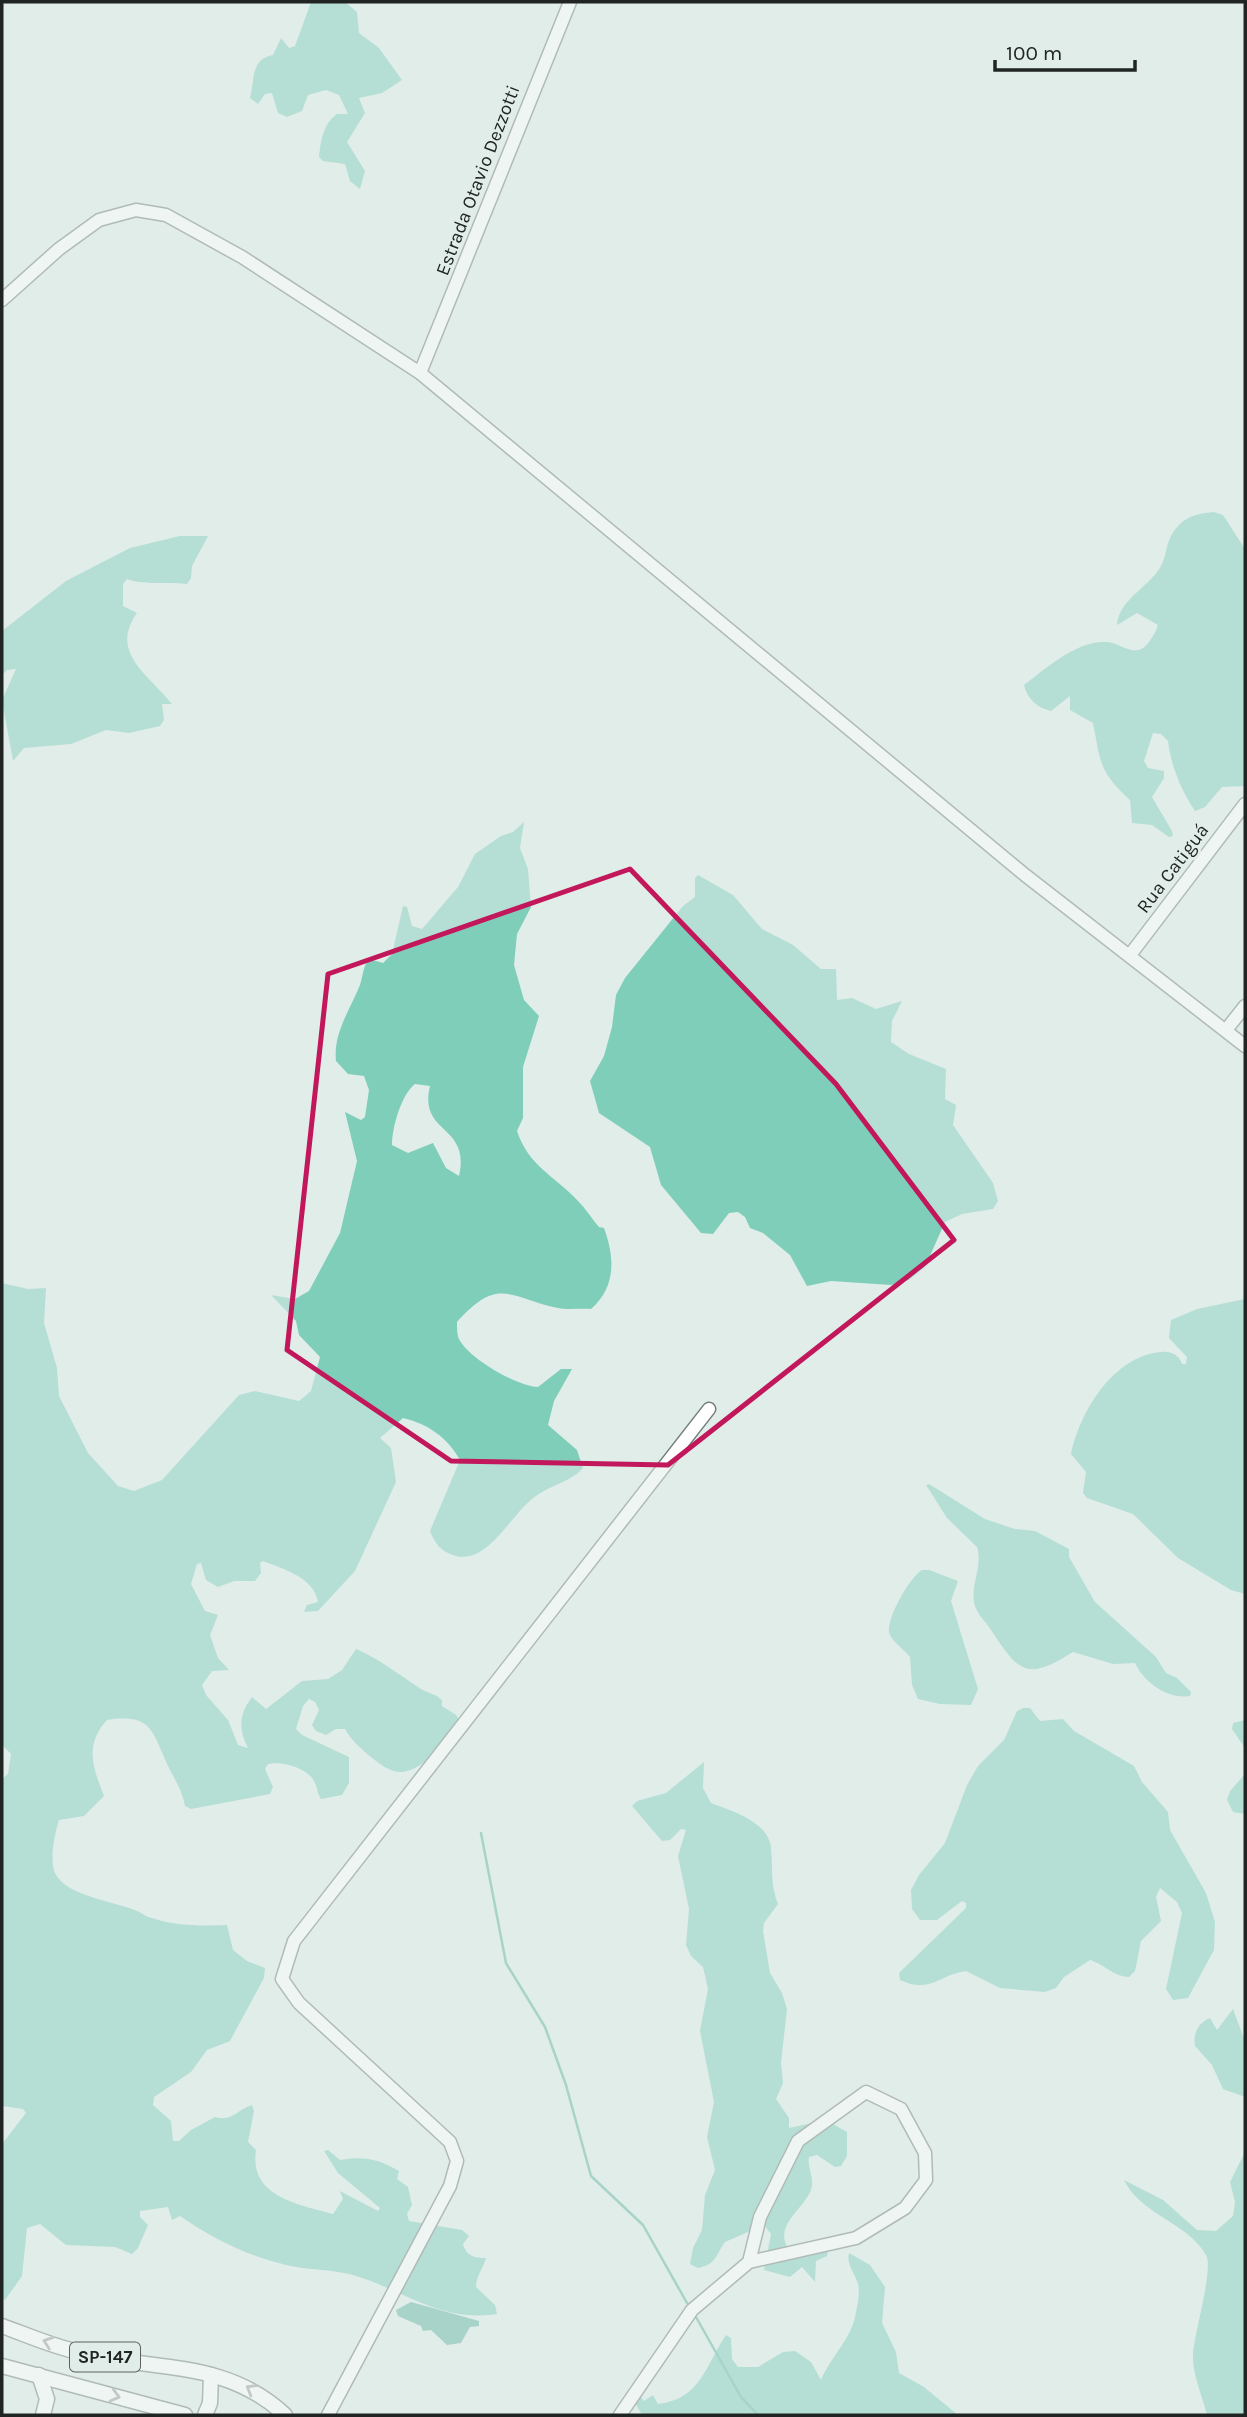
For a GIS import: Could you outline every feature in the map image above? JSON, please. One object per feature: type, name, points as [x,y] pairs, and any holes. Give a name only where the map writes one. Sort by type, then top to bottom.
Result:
[{"type":"main road","name":"SP-147","points":[[2,2326],[78,2353],[239,2382],[268,2399],[285,2415]]},
{"type":"main road","name":"SP-147","points":[[2,2366],[185,2415]]},
{"type":"main road","points":[[39,2375],[47,2399],[43,2415]]},
{"type":"main road","points":[[205,2415],[210,2403],[211,2375]]},
{"type":"main road","points":[[47,2399],[73,2385]]},
{"type":"street","name":"Estrada Otavio Dezzotti","points":[[420,373],[570,2]]},
{"type":"street","points":[[2,300],[60,249],[100,220],[136,210],[166,215],[242,257],[420,373],[1024,875],[1245,1046]]},
{"type":"street","name":"Rua Catiguá","points":[[1130,955],[1245,804]]},
{"type":"street","points":[[1226,1030],[1245,1006]]},
{"type":"street","points":[[328,2415],[450,2186],[457,2161],[450,2141],[299,2003],[282,1979],[286,1961],[294,1941],[709,1409]]},
{"type":"street","points":[[620,2415],[692,2310],[749,2262],[856,2238],[905,2208],[926,2180],[925,2153],[901,2109],[866,2092],[798,2141],[760,2217],[749,2262]]},
{"type":"highlighted area","points":[[630,869],[836,1084],[954,1240],[668,1465],[451,1461],[287,1350],[328,974]]},
{"type":"shaded area","points":[[311,2],[345,2],[357,12],[359,33],[379,48],[402,80],[382,93],[359,98],[365,113],[347,142],[365,171],[360,189],[350,181],[345,164],[323,161],[319,157],[322,139],[332,118],[337,114],[348,114],[339,95],[326,90],[308,95],[302,111],[287,117],[278,113],[272,93],[265,94],[258,104],[250,98],[255,71],[260,61],[273,55],[281,38],[289,48],[295,46]]},
{"type":"shaded area","points":[[1214,512],[1223,515],[1245,549],[1245,786],[1222,787],[1205,807],[1195,811],[1177,778],[1168,741],[1161,734],[1153,733],[1144,761],[1148,768],[1164,771],[1164,778],[1152,797],[1172,831],[1173,836],[1169,837],[1152,825],[1132,823],[1130,800],[1112,782],[1103,766],[1093,723],[1070,710],[1070,696],[1051,711],[1034,702],[1024,685],[1062,657],[1084,646],[1106,642],[1134,650],[1145,647],[1158,625],[1137,613],[1117,625],[1123,607],[1157,572],[1169,540],[1179,525],[1195,515]]},
{"type":"shaded area","points":[[180,536],[208,536],[192,566],[191,578],[187,584],[127,579],[123,584],[123,606],[137,613],[129,627],[129,651],[143,672],[172,704],[162,704],[164,720],[160,726],[129,733],[106,730],[71,744],[24,748],[13,761],[2,700],[16,669],[7,670],[2,675],[2,631],[66,581],[130,548]]},
{"type":"shaded area","points":[[524,822],[520,848],[528,869],[531,907],[517,934],[514,965],[524,1000],[539,1016],[523,1067],[523,1118],[517,1131],[535,1162],[578,1201],[599,1227],[604,1228],[610,1250],[611,1272],[605,1291],[591,1309],[558,1308],[516,1296],[494,1294],[471,1307],[457,1322],[457,1333],[464,1347],[473,1355],[518,1382],[538,1387],[561,1369],[572,1369],[554,1401],[548,1425],[577,1450],[583,1468],[536,1496],[479,1552],[456,1556],[439,1547],[430,1531],[460,1460],[436,1433],[403,1418],[380,1438],[391,1448],[396,1482],[355,1571],[318,1611],[304,1612],[307,1605],[318,1602],[311,1586],[279,1567],[263,1561],[260,1563],[261,1573],[255,1581],[234,1581],[218,1587],[206,1580],[201,1563],[197,1564],[191,1584],[205,1611],[218,1615],[210,1635],[218,1658],[229,1670],[212,1671],[202,1685],[206,1695],[228,1720],[238,1745],[248,1748],[241,1722],[244,1709],[252,1697],[266,1709],[302,1681],[328,1679],[342,1670],[356,1649],[442,1700],[442,1706],[456,1715],[461,1723],[445,1745],[424,1763],[409,1771],[395,1771],[367,1754],[345,1729],[336,1729],[326,1735],[316,1731],[312,1725],[319,1710],[315,1702],[309,1699],[303,1706],[296,1729],[302,1735],[349,1757],[349,1783],[342,1795],[321,1799],[315,1783],[307,1773],[295,1767],[274,1763],[268,1764],[265,1769],[273,1787],[270,1794],[191,1809],[185,1806],[178,1785],[154,1734],[148,1727],[133,1719],[107,1720],[95,1738],[93,1748],[94,1766],[104,1796],[84,1816],[59,1820],[53,1854],[55,1873],[61,1881],[80,1893],[170,1923],[227,1925],[233,1950],[247,1961],[265,1968],[264,1978],[230,2041],[207,2050],[191,2072],[154,2097],[153,2105],[171,2121],[173,2141],[179,2141],[191,2130],[215,2117],[230,2117],[252,2105],[254,2111],[248,2142],[256,2150],[256,2166],[260,2178],[268,2188],[291,2202],[333,2214],[343,2199],[340,2191],[378,2211],[380,2208],[338,2173],[324,2151],[328,2150],[340,2160],[356,2158],[377,2161],[399,2171],[397,2179],[408,2187],[412,2205],[407,2214],[409,2221],[462,2230],[469,2236],[463,2244],[466,2251],[475,2257],[486,2258],[476,2287],[495,2305],[497,2314],[456,2314],[349,2274],[294,2267],[257,2257],[217,2239],[180,2216],[172,2220],[168,2207],[140,2211],[140,2217],[148,2225],[138,2248],[132,2254],[115,2247],[66,2245],[40,2224],[27,2228],[22,2276],[5,2300],[2,2298],[2,2144],[26,2113],[23,2109],[2,2106],[2,1779],[8,1774],[11,1754],[2,1745],[2,1283],[28,1289],[46,1288],[44,1323],[57,1368],[59,1396],[88,1453],[118,1486],[134,1491],[162,1480],[239,1395],[255,1391],[299,1401],[311,1391],[320,1357],[299,1335],[296,1321],[271,1295],[295,1299],[309,1291],[340,1233],[357,1161],[345,1112],[361,1120],[365,1117],[369,1090],[364,1076],[348,1074],[336,1061],[337,1041],[343,1022],[369,959],[383,963],[392,954],[403,906],[407,907],[412,926],[422,929],[458,887],[475,854],[501,836],[513,832]],"holes":[[[415,1084],[430,1086],[428,1102],[431,1113],[458,1147],[461,1159],[459,1176],[446,1168],[433,1143],[408,1153],[392,1145],[396,1121],[410,1089]]]},
{"type":"shaded area","points":[[698,875],[733,895],[762,929],[793,945],[821,969],[836,969],[837,1000],[852,998],[876,1009],[902,1001],[892,1021],[891,1042],[909,1054],[946,1069],[945,1099],[956,1105],[953,1125],[993,1183],[998,1201],[993,1209],[962,1214],[945,1222],[925,1267],[909,1280],[891,1285],[831,1281],[807,1286],[790,1255],[763,1233],[750,1228],[745,1217],[738,1212],[729,1213],[713,1234],[701,1233],[661,1185],[650,1147],[599,1113],[590,1081],[604,1056],[612,1027],[616,995],[625,978],[683,906],[695,897],[695,878]]},
{"type":"shaded area","points":[[1245,1299],[1245,1594],[1231,1590],[1178,1558],[1133,1514],[1087,1498],[1083,1493],[1086,1472],[1071,1454],[1075,1438],[1091,1404],[1101,1389],[1128,1364],[1144,1356],[1165,1352],[1174,1354],[1182,1364],[1186,1364],[1187,1357],[1169,1338],[1171,1320],[1197,1309]]},
{"type":"shaded area","points":[[929,1484],[985,1519],[1015,1529],[1035,1531],[1069,1549],[1069,1557],[1095,1602],[1156,1657],[1166,1673],[1177,1678],[1191,1692],[1190,1696],[1173,1695],[1158,1688],[1144,1677],[1135,1663],[1113,1664],[1073,1652],[1045,1667],[1034,1669],[1017,1664],[975,1606],[974,1588],[979,1561],[977,1547],[947,1518],[926,1485]]},
{"type":"shaded area","points":[[922,1570],[958,1581],[951,1601],[978,1689],[971,1705],[940,1704],[918,1699],[912,1685],[910,1657],[890,1635],[889,1626],[895,1608],[905,1589]]},
{"type":"shaded area","points":[[1030,1708],[1040,1721],[1063,1719],[1074,1731],[1134,1766],[1142,1782],[1168,1812],[1170,1830],[1206,1893],[1215,1922],[1214,1950],[1188,1998],[1173,2000],[1166,1989],[1182,1913],[1177,1902],[1160,1888],[1156,1897],[1161,1921],[1141,1941],[1135,1971],[1129,1977],[1118,1975],[1090,1960],[1064,1977],[1056,1988],[1045,1992],[1000,1988],[966,1971],[927,1984],[911,1984],[900,1980],[899,1973],[966,1908],[966,1903],[962,1901],[937,1920],[920,1920],[912,1909],[911,1890],[919,1875],[945,1843],[967,1785],[978,1766],[1004,1740],[1017,1711]]},
{"type":"shaded area","points":[[1245,1720],[1245,1748],[1232,1729],[1233,1723]]},
{"type":"shaded area","points":[[704,1762],[703,1788],[711,1803],[757,1824],[769,1839],[771,1848],[773,1883],[778,1904],[764,1923],[763,1931],[770,1973],[782,1993],[787,2009],[781,2063],[783,2083],[776,2099],[789,2118],[789,2128],[826,2120],[847,2132],[847,2156],[841,2166],[835,2167],[817,2155],[809,2157],[811,2190],[791,2218],[785,2232],[788,2248],[828,2252],[827,2256],[816,2261],[815,2282],[802,2267],[790,2277],[764,2270],[771,2234],[764,2225],[725,2242],[709,2264],[698,2268],[690,2264],[693,2248],[702,2230],[705,2195],[715,2170],[707,2137],[714,2102],[700,2031],[708,1989],[703,1967],[691,1956],[686,1945],[689,1909],[678,1856],[686,1830],[681,1829],[670,1840],[662,1841],[632,1806],[637,1801],[666,1793]]},
{"type":"shaded area","points":[[1245,1774],[1245,1814],[1233,1812],[1227,1800],[1230,1791]]},
{"type":"shaded area","points":[[1233,2009],[1245,2041],[1245,2097],[1223,2089],[1212,2065],[1195,2046],[1196,2033],[1202,2023],[1210,2018],[1217,2030]]},
{"type":"shaded area","points":[[1245,2152],[1245,2415],[1207,2415],[1193,2362],[1206,2287],[1206,2255],[1188,2234],[1141,2202],[1124,2180],[1163,2200],[1197,2230],[1216,2231],[1233,2216],[1235,2202],[1230,2182]]},
{"type":"shaded area","points":[[849,2253],[870,2265],[885,2287],[882,2323],[896,2352],[899,2373],[924,2387],[958,2415],[642,2415],[634,2401],[639,2394],[644,2401],[653,2395],[658,2404],[684,2395],[700,2379],[726,2335],[731,2338],[732,2359],[738,2367],[758,2367],[783,2352],[795,2351],[811,2362],[821,2380],[846,2339],[857,2309],[859,2287],[850,2265]]},
{"type":"shaded area","points":[[411,2302],[479,2321],[479,2326],[470,2327],[461,2343],[447,2345],[431,2330],[423,2331],[421,2326],[398,2316],[396,2310]]},
{"type":"waterway","points":[[481,1833],[506,1963],[545,2027],[566,2085],[591,2176],[643,2225],[687,2303]]},
{"type":"waterway","points":[[696,2317],[741,2397],[758,2415]]}]
